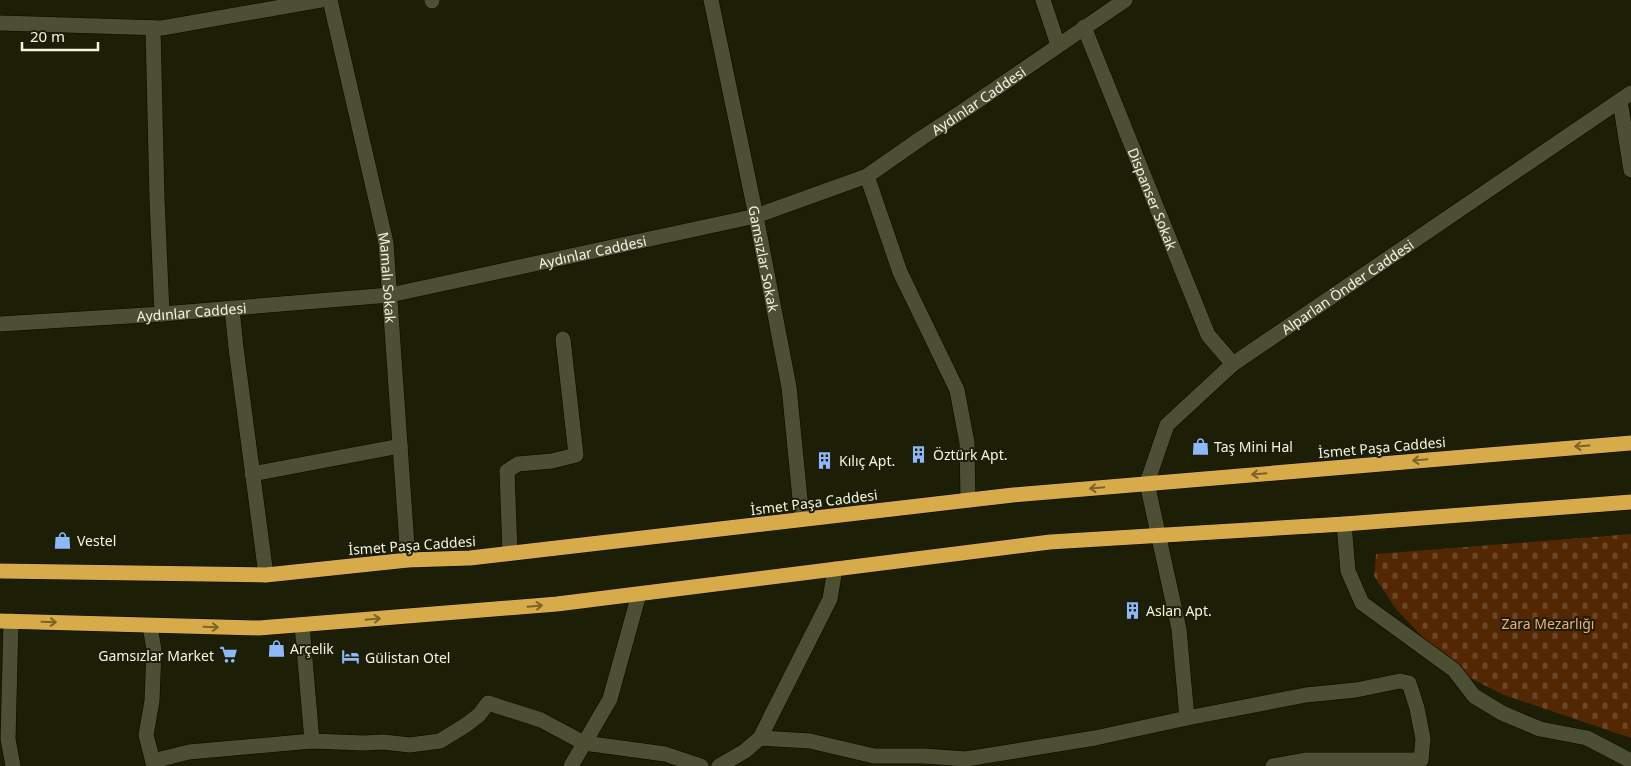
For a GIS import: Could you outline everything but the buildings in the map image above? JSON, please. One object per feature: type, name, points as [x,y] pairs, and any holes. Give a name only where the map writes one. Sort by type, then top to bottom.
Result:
[{"type":"highway","name":"İsmet Paşa Caddesi","points":[[0,571],[266,575],[408,560],[470,558],[1012,495],[1631,443]]},
{"type":"highway","points":[[5,621],[259,628],[302,625],[557,604],[1050,542],[1344,524],[1631,502]]},
{"type":"street","points":[[0,23],[162,28],[321,0]]},
{"type":"street","name":"Mamalı Sokak","points":[[330,0],[386,243],[408,560]]},
{"type":"street","name":"Gamsızlar Sokak","points":[[711,0],[756,216],[788,387],[802,520]]},
{"type":"street","points":[[1043,0],[1058,45]]},
{"type":"street","name":"Aydınlar Caddesi","points":[[0,324],[162,314],[390,295],[756,216],[867,176],[1125,0]]},
{"type":"street","name":"Dispanser Sokak","points":[[1084,27],[1208,336],[1233,364]]},
{"type":"street","points":[[153,28],[162,314]]},
{"type":"street","points":[[1625,97],[1631,170]]},
{"type":"street","name":"Alparlan Önder Caddesi","points":[[1147,483],[1167,425],[1233,364],[1625,97]]},
{"type":"street","points":[[867,176],[900,272],[957,390],[967,443],[968,500]]},
{"type":"street","points":[[232,308],[266,575]]},
{"type":"street","points":[[510,553],[506,471],[518,464],[552,461],[576,455],[563,339]]},
{"type":"street","points":[[252,474],[400,446]]},
{"type":"street","points":[[1147,483],[1179,629],[1187,718]]},
{"type":"street","points":[[1344,524],[1348,571],[1362,603],[1454,670],[1474,696],[1502,713],[1540,729],[1587,738],[1631,761]]},
{"type":"street","points":[[719,766],[745,751],[760,738],[830,599],[835,569]]},
{"type":"street","points":[[571,766],[610,699],[639,594]]},
{"type":"street","points":[[5,621],[8,739],[13,766]]},
{"type":"street","points":[[302,625],[312,741]]},
{"type":"street","points":[[150,626],[154,650],[152,701],[146,735],[153,764],[189,752],[312,741],[382,742],[410,746],[440,741],[466,725],[488,703],[541,720],[584,743],[665,754],[701,766]]},
{"type":"street","points":[[760,738],[810,741],[874,756],[924,756],[966,759],[1095,738],[1306,695],[1356,690],[1400,681],[1410,683],[1423,739],[1422,760],[1307,760],[1273,766]]},
{"type":"green space","name":"Zara Mezarlığı","points":[[1631,534],[1631,738],[1504,695],[1454,670],[1396,609],[1374,576],[1376,554]]},
{"type":"place","name":"Taş Mini Hal","points":[[1200,446]]},
{"type":"place","name":"Öztürk Apt.","points":[[919,454]]},
{"type":"place","name":"Kılıç Apt.","points":[[825,460]]},
{"type":"place","name":"Vestel","points":[[63,540]]},
{"type":"place","name":"Aslan Apt.","points":[[1132,610]]},
{"type":"place","name":"Arçelik","points":[[276,648]]},
{"type":"place","name":"Gamsızlar Market","points":[[228,655]]},
{"type":"place","name":"Gülistan Otel","points":[[351,657]]}]
